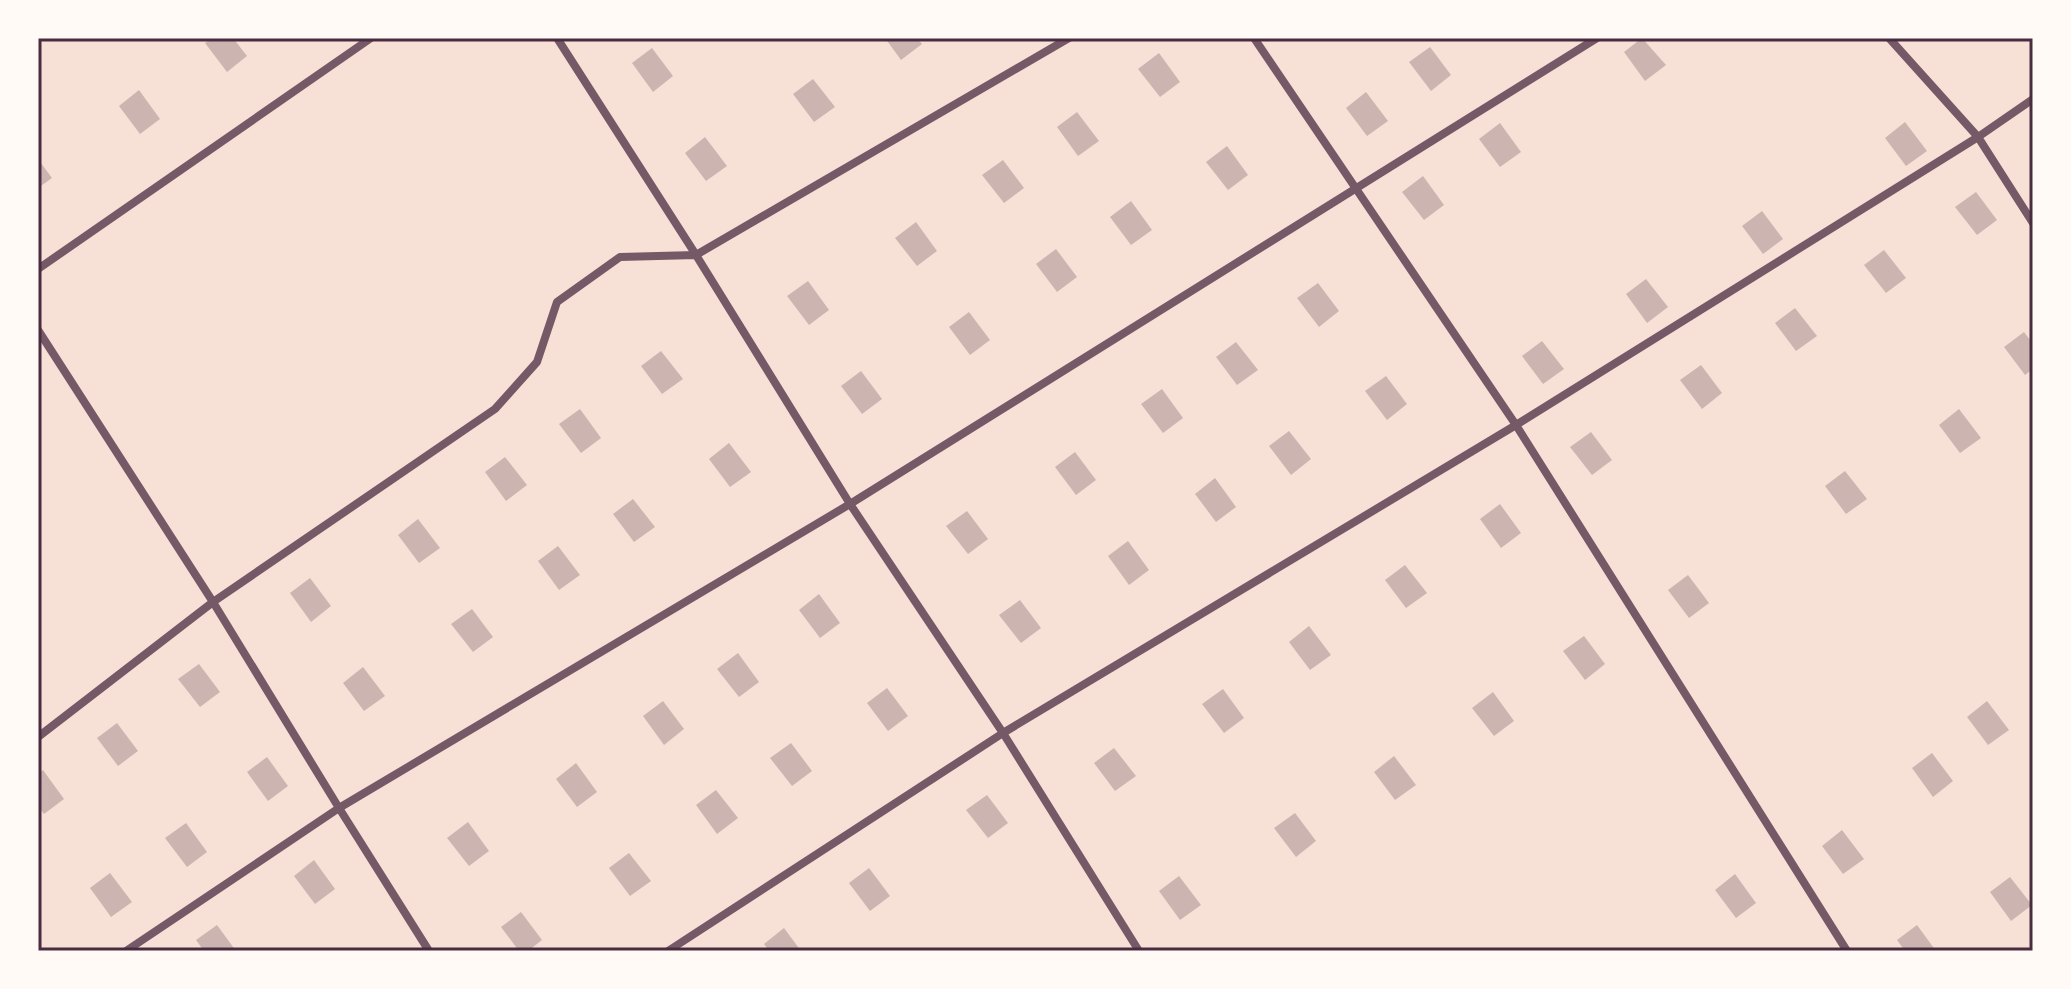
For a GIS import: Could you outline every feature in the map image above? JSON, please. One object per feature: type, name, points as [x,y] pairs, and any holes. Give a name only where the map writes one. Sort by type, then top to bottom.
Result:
[{"type":"street","points":[[38,269],[371,38]]},
{"type":"street","points":[[557,38],[850,504],[1003,733],[1139,951]]},
{"type":"street","points":[[38,737],[213,602],[495,409],[537,362],[557,302],[620,257],[696,255],[1069,38]]},
{"type":"street","points":[[1254,38],[1516,425],[1847,951]]},
{"type":"street","points":[[126,951],[339,808],[850,504],[1597,38]]},
{"type":"street","points":[[1889,38],[1978,137],[2033,223]]},
{"type":"street","points":[[668,951],[1003,733],[1516,425],[1978,137],[2033,99]]},
{"type":"street","points":[[38,330],[213,602],[429,951]]},
{"type":"building","points":[[212,38],[233,38],[247,56],[227,72],[205,43]]},
{"type":"building","points":[[885,38],[917,38],[922,44],[901,60]]},
{"type":"building","points":[[1642,38],[1666,65],[1645,81],[1624,52]]},
{"type":"building","points":[[1430,47],[1451,75],[1431,91],[1409,62]]},
{"type":"building","points":[[652,48],[673,76],[653,92],[632,63]]},
{"type":"building","points":[[1159,53],[1180,82],[1160,97],[1138,69]]},
{"type":"building","points":[[813,79],[835,107],[814,122],[793,94]]},
{"type":"building","points":[[139,90],[160,119],[140,134],[119,106]]},
{"type":"building","points":[[1366,92],[1388,121],[1367,136],[1346,108]]},
{"type":"building","points":[[1077,112],[1099,141],[1078,156],[1057,127]]},
{"type":"building","points":[[1905,122],[1927,151],[1906,166],[1885,138]]},
{"type":"building","points":[[1500,123],[1521,152],[1500,167],[1479,139]]},
{"type":"building","points":[[705,137],[727,166],[706,181],[685,153]]},
{"type":"building","points":[[1227,146],[1248,175],[1228,190],[1206,162]]},
{"type":"building","points":[[38,159],[52,178],[38,188]]},
{"type":"building","points":[[1003,160],[1024,188],[1004,203],[982,175]]},
{"type":"building","points":[[1423,176],[1444,205],[1424,220],[1402,192]]},
{"type":"building","points":[[1976,192],[1997,220],[1977,235],[1955,207]]},
{"type":"building","points":[[1131,201],[1152,230],[1131,245],[1110,217]]},
{"type":"building","points":[[1762,211],[1783,239],[1763,254],[1742,226]]},
{"type":"building","points":[[916,222],[937,251],[917,266],[895,238]]},
{"type":"building","points":[[1056,249],[1077,277],[1057,292],[1036,264]]},
{"type":"building","points":[[1884,250],[1906,278],[1886,293],[1864,265]]},
{"type":"building","points":[[1646,279],[1668,307],[1647,323],[1626,294]]},
{"type":"building","points":[[808,281],[829,310],[809,325],[787,296]]},
{"type":"building","points":[[1318,283],[1339,311],[1319,327],[1297,298]]},
{"type":"building","points":[[1795,308],[1817,336],[1796,351],[1775,323]]},
{"type":"building","points":[[969,312],[990,340],[970,355],[949,327]]},
{"type":"building","points":[[2024,332],[2033,344],[2033,369],[2025,375],[2004,347]]},
{"type":"building","points":[[1542,341],[1564,369],[1543,384],[1522,356]]},
{"type":"building","points":[[1236,342],[1258,370],[1237,385],[1216,357]]},
{"type":"building","points":[[661,351],[683,379],[662,394],[641,366]]},
{"type":"building","points":[[1701,365],[1722,393],[1702,409],[1680,380]]},
{"type":"building","points":[[861,371],[882,399],[862,414],[841,386]]},
{"type":"building","points":[[1386,376],[1407,404],[1387,420],[1365,391]]},
{"type":"building","points":[[1162,389],[1183,418],[1163,433],[1141,404]]},
{"type":"building","points":[[580,409],[601,438],[581,453],[559,424]]},
{"type":"building","points":[[1959,409],[1981,438],[1960,453],[1939,425]]},
{"type":"building","points":[[1289,431],[1311,459],[1291,475],[1269,446]]},
{"type":"building","points":[[1591,432],[1612,460],[1592,475],[1570,447]]},
{"type":"building","points":[[729,443],[751,472],[730,487],[709,459]]},
{"type":"building","points":[[1075,452],[1096,480],[1076,495],[1055,467]]},
{"type":"building","points":[[505,457],[527,485],[506,501],[485,472]]},
{"type":"building","points":[[1845,471],[1867,499],[1846,514],[1825,486]]},
{"type":"building","points":[[1215,478],[1236,507],[1216,522],[1195,494]]},
{"type":"building","points":[[633,499],[655,527],[634,542],[613,514]]},
{"type":"building","points":[[1500,504],[1521,533],[1501,548],[1480,519]]},
{"type":"building","points":[[967,511],[988,539],[968,554],[946,526]]},
{"type":"building","points":[[418,519],[440,548],[419,563],[398,535]]},
{"type":"building","points":[[1128,541],[1149,570],[1129,585],[1108,556]]},
{"type":"building","points":[[558,546],[580,575],[559,590],[538,561]]},
{"type":"building","points":[[1405,565],[1427,593],[1406,608],[1385,580]]},
{"type":"building","points":[[1688,575],[1709,603],[1689,618],[1668,590]]},
{"type":"building","points":[[310,578],[331,606],[311,622],[290,593]]},
{"type":"building","points":[[819,594],[840,623],[820,638],[799,610]]},
{"type":"building","points":[[1020,600],[1041,628],[1021,643],[999,615]]},
{"type":"building","points":[[472,609],[493,637],[473,652],[451,624]]},
{"type":"building","points":[[1309,626],[1331,655],[1310,670],[1289,642]]},
{"type":"building","points":[[1584,636],[1605,664],[1585,680],[1563,651]]},
{"type":"building","points":[[738,653],[759,682],[739,697],[717,669]]},
{"type":"building","points":[[199,664],[220,692],[200,707],[178,679]]},
{"type":"building","points":[[363,667],[385,696],[364,711],[343,683]]},
{"type":"building","points":[[887,688],[908,716],[888,731],[867,703]]},
{"type":"building","points":[[1223,689],[1244,718],[1224,733],[1202,704]]},
{"type":"building","points":[[1493,692],[1514,721],[1494,736],[1472,708]]},
{"type":"building","points":[[663,701],[684,729],[664,745],[643,716]]},
{"type":"building","points":[[1987,701],[2009,730],[1988,745],[1967,717]]},
{"type":"building","points":[[117,723],[138,751],[118,766],[97,738]]},
{"type":"building","points":[[791,743],[812,771],[792,786],[770,758]]},
{"type":"building","points":[[1114,748],[1136,776],[1115,791],[1094,763]]},
{"type":"building","points":[[1932,753],[1953,781],[1933,797],[1912,768]]},
{"type":"building","points":[[1394,756],[1416,785],[1395,800],[1374,772]]},
{"type":"building","points":[[267,757],[288,786],[268,801],[247,772]]},
{"type":"building","points":[[576,763],[597,792],[577,807],[556,779]]},
{"type":"building","points":[[43,770],[64,799],[44,814],[38,806],[38,774]]},
{"type":"building","points":[[716,790],[738,818],[717,834],[696,805]]},
{"type":"building","points":[[987,795],[1008,823],[988,838],[966,810]]},
{"type":"building","points":[[1295,813],[1316,841],[1296,857],[1274,828]]},
{"type":"building","points":[[468,822],[489,851],[469,866],[447,838]]},
{"type":"building","points":[[186,823],[207,852],[187,867],[165,838]]},
{"type":"building","points":[[1842,830],[1864,859],[1843,874],[1822,846]]},
{"type":"building","points":[[629,853],[651,881],[630,896],[609,868]]},
{"type":"building","points":[[314,860],[335,889],[315,904],[294,876]]},
{"type":"building","points":[[869,868],[890,896],[870,911],[849,883]]},
{"type":"building","points":[[110,873],[132,902],[111,917],[90,888]]},
{"type":"building","points":[[1735,874],[1756,903],[1736,918],[1715,890]]},
{"type":"building","points":[[1179,876],[1201,905],[1180,920],[1159,891]]},
{"type":"building","points":[[2010,877],[2032,905],[2011,921],[1990,892]]},
{"type":"building","points":[[521,912],[542,940],[528,951],[519,951],[501,927]]},
{"type":"building","points":[[217,925],[236,951],[204,951],[196,940]]},
{"type":"building","points":[[1917,925],[1936,951],[1905,951],[1897,940]]},
{"type":"building","points":[[784,928],[801,951],[769,951],[764,944]]}]
